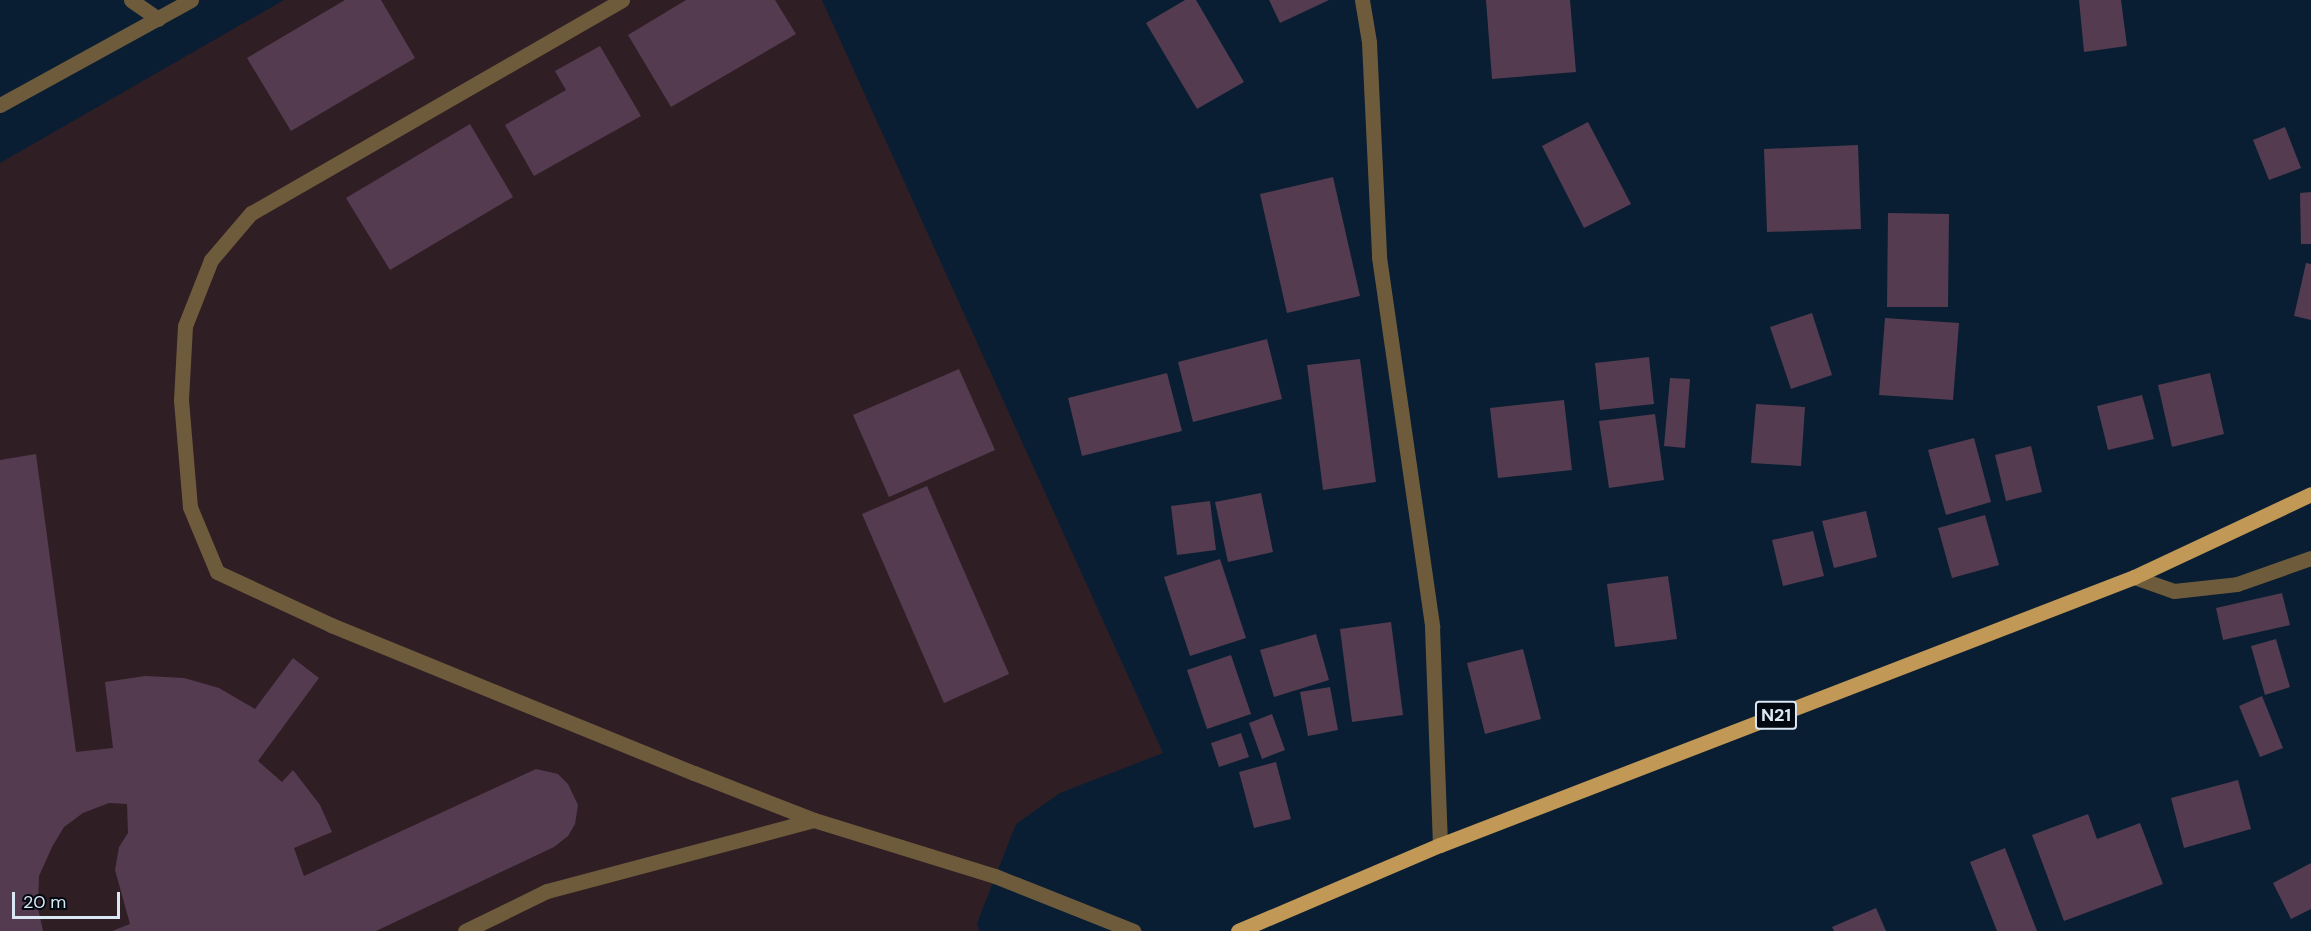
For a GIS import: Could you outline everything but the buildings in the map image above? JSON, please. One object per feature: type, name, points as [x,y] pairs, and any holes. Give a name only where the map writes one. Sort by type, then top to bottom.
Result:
[{"type":"main road","name":"N21","points":[[1238,931],[1440,845],[2133,577],[2311,494]]},
{"type":"street","points":[[131,0],[158,19]]},
{"type":"street","points":[[0,105],[191,0]]},
{"type":"street","points":[[622,0],[251,213],[211,260],[185,326],[181,400],[190,507],[217,572],[428,665],[814,820],[995,876],[1133,931]]},
{"type":"street","points":[[1362,0],[1369,42],[1379,257],[1432,627],[1440,845]]},
{"type":"street","points":[[2133,577],[2174,591],[2236,584],[2311,558]]},
{"type":"street","points":[[465,931],[547,891],[814,820]]},
{"type":"shaded area","points":[[284,0],[822,0],[1163,753],[1060,793],[1016,824],[977,923],[979,931],[0,931],[0,163]]}]
